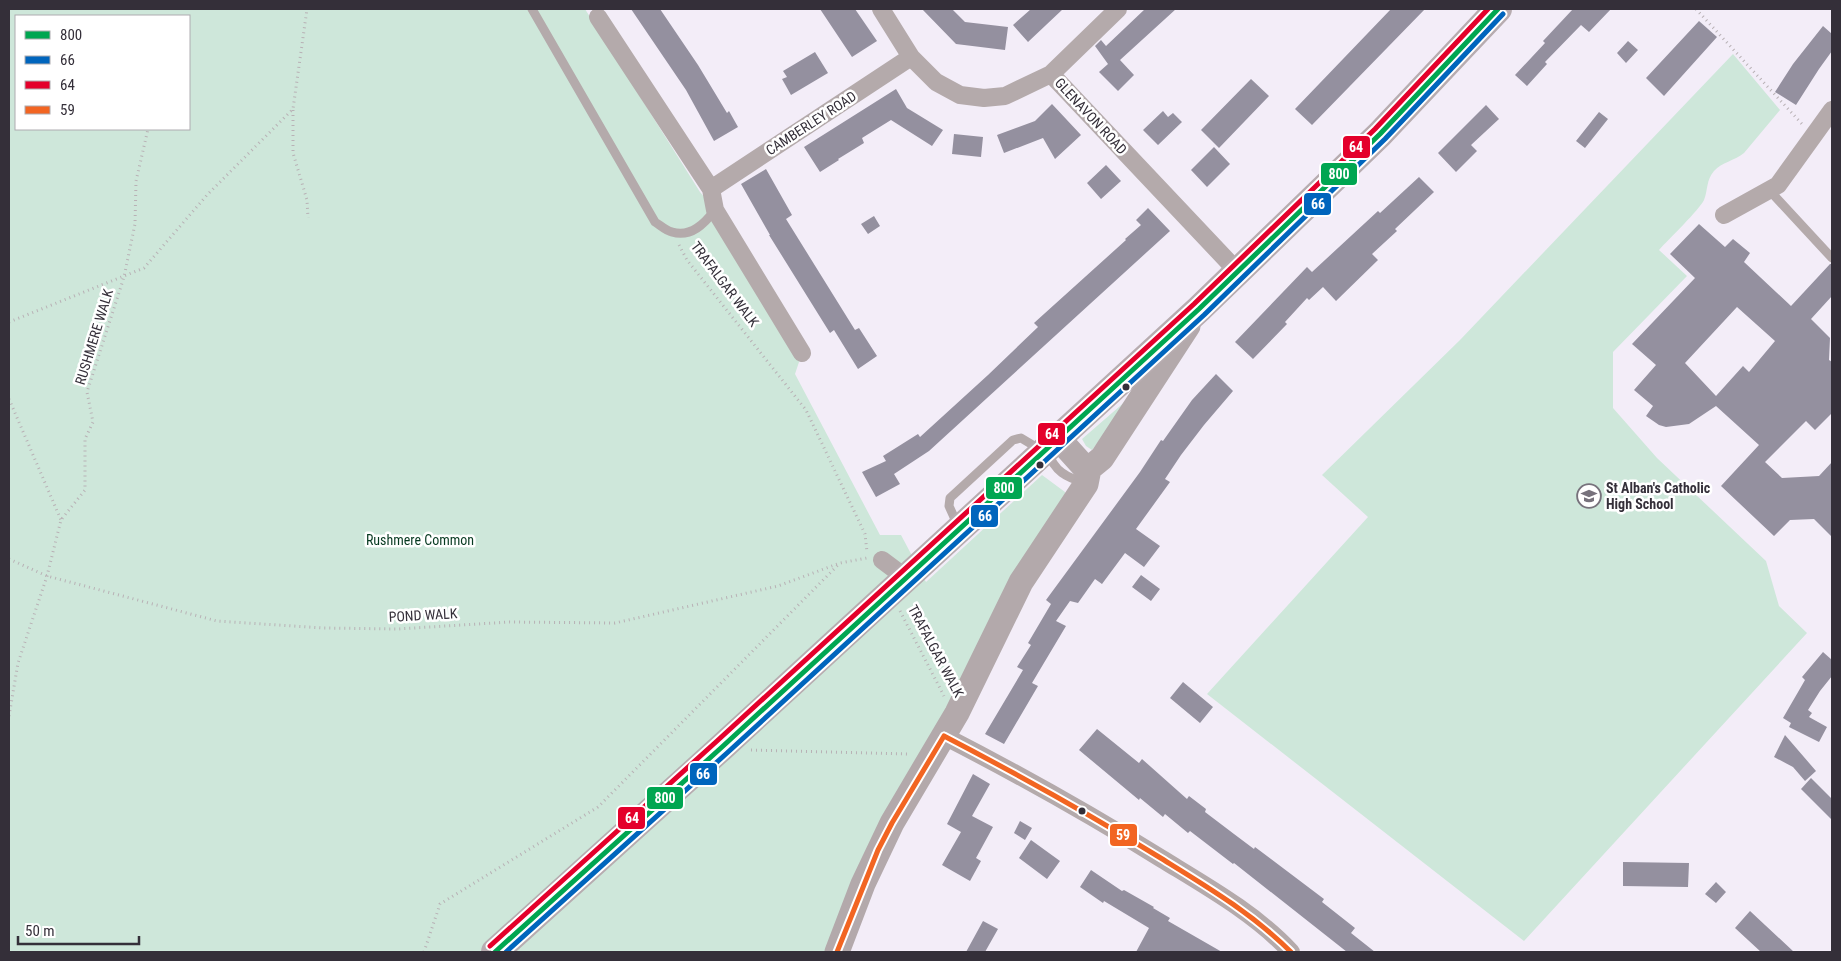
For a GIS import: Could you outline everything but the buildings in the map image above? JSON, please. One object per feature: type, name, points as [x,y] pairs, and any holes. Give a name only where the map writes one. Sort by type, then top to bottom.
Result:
[{"type":"main road","points":[[495,952],[900,590],[960,529],[1199,309],[1380,134],[1498,9]]},
{"type":"street","name":"GLENAVON ROAD","points":[[881,9],[911,57],[936,82],[960,94],[984,98],[1006,96],[1051,74],[1238,272]]},
{"type":"street","points":[[1051,74],[1118,9]]},
{"type":"street","points":[[598,17],[711,189],[715,210],[802,353]]},
{"type":"street","name":"CAMBERLEY ROAD","points":[[711,189],[911,57]]},
{"type":"street","points":[[1724,215],[1778,185],[1832,110]]},
{"type":"street","points":[[837,952],[878,850],[944,736],[1021,582],[1091,467],[1102,458],[1199,309]]},
{"type":"street","points":[[1050,446],[1086,476]]},
{"type":"street","points":[[874,559],[900,590]]},
{"type":"street","points":[[944,736],[1092,816],[1210,888],[1280,940],[1291,952]]},
{"type":"lane","points":[[532,9],[655,222],[672,232],[689,232],[704,224],[715,210]]},
{"type":"lane","points":[[1769,190],[1832,258]]},
{"type":"path","points":[[307,9],[293,109],[293,153],[307,200],[308,218]]},
{"type":"path","points":[[1696,9],[1813,136]]},
{"type":"path","name":"RUSHMERE WALK","points":[[124,277],[144,268],[206,195],[293,109]]},
{"type":"path","name":"RUSHMERE WALK","points":[[9,716],[18,663],[47,576],[61,520],[86,490],[85,439],[94,422],[87,392],[124,277],[135,224],[136,181],[148,130]]},
{"type":"path","name":"TRAFALGAR WALK","points":[[672,232],[687,260],[806,410],[865,534],[874,559]]},
{"type":"path","points":[[9,322],[124,277]]},
{"type":"path","points":[[9,399],[61,520]]},
{"type":"path","name":"POND WALK","points":[[9,559],[47,576],[217,620],[323,628],[398,629],[510,622],[616,623],[778,586],[840,563]]},
{"type":"path","points":[[424,952],[440,904],[598,807],[840,563],[874,559]]},
{"type":"path","name":"TRAFALGAR WALK","points":[[900,590],[947,702]]},
{"type":"path","points":[[744,750],[906,754],[926,767]]},
{"type":"green space","name":"Rushmere Common","points":[[9,9],[585,9],[700,192],[715,210],[802,353],[795,374],[880,535],[901,535],[926,582],[1042,475],[1065,492],[1066,496],[825,952],[9,952]]},
{"type":"green space","name":"St Alban's Catholic High School","points":[[1733,54],[1780,110],[1744,153],[1714,171],[1704,200],[1659,250],[1687,276],[1613,352],[1613,408],[1657,458],[1766,561],[1779,606],[1807,633],[1524,941],[1207,694],[1368,517],[1322,475],[1460,340]]},
{"type":"green space","points":[[1135,393],[1092,450],[1086,446],[1082,439]]},
{"type":"transit line","name":"64","points":[[490,946],[1194,304],[1375,129],[1488,9]]},
{"type":"transit line","name":"800","points":[[495,952],[722,747],[1199,309],[1380,134],[1498,9]]},
{"type":"transit line","name":"66","points":[[506,952],[727,753],[1204,315],[1385,139],[1503,14]]},
{"type":"transit line","name":"59","points":[[944,736],[1133,841],[1244,912],[1291,952]]},
{"type":"transit line","name":"59","points":[[837,952],[878,850],[944,736]]},
{"type":"place","name":"St Alban's Catholic High School","points":[[1589,496]]}]
